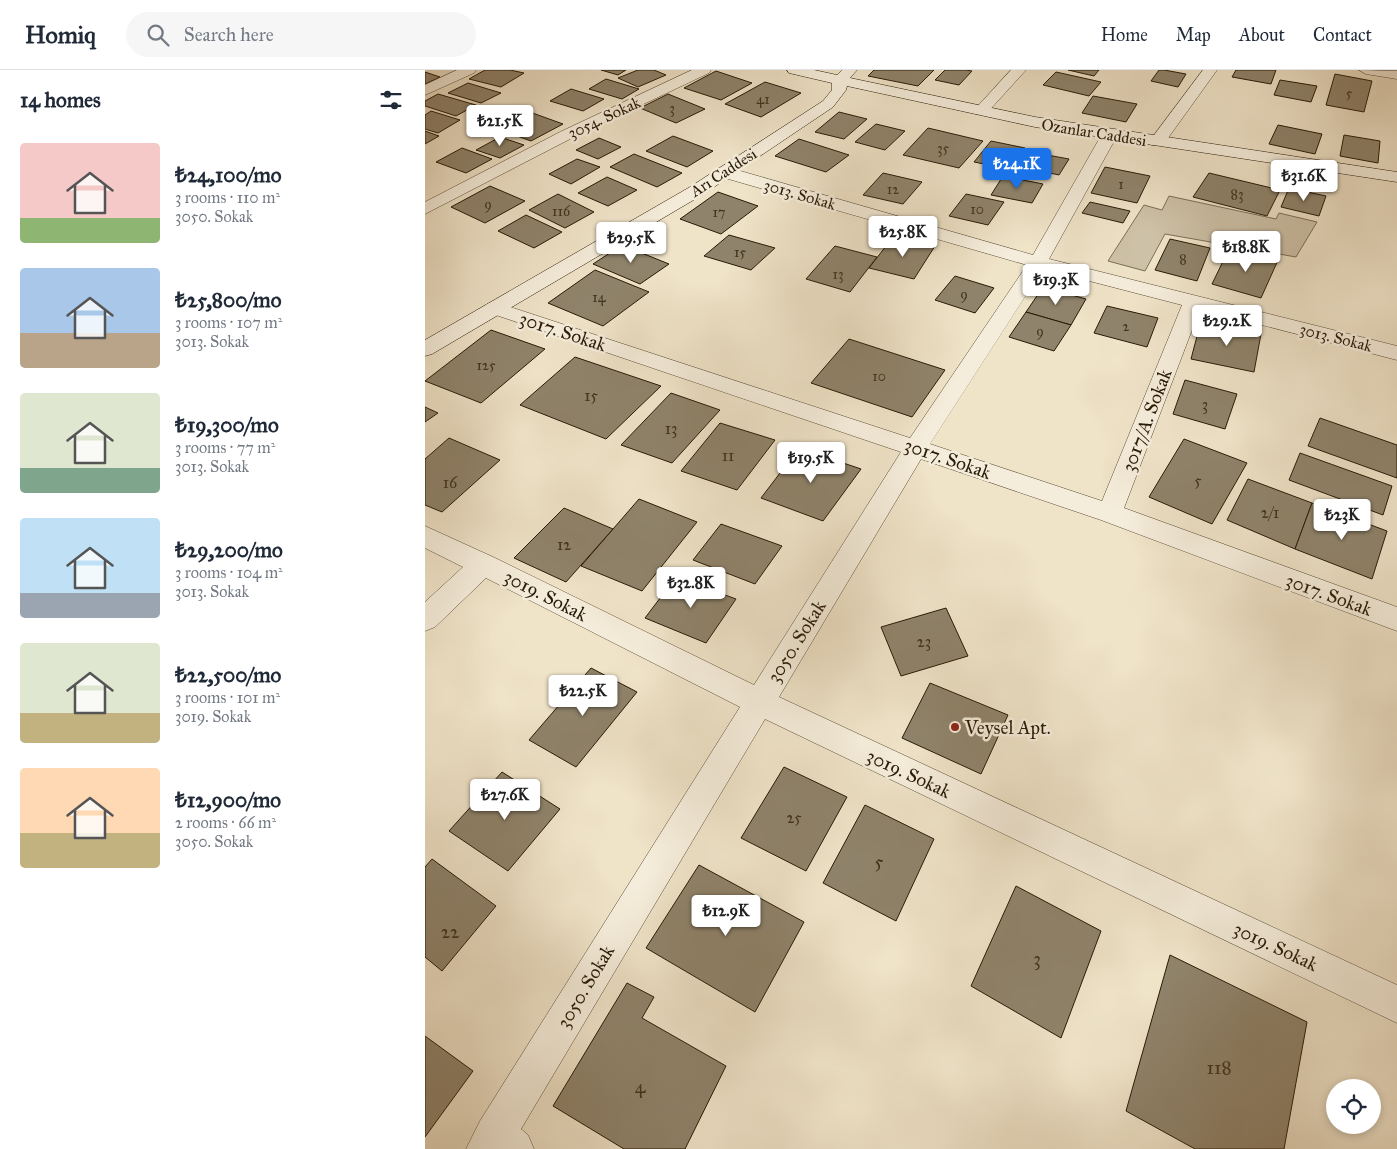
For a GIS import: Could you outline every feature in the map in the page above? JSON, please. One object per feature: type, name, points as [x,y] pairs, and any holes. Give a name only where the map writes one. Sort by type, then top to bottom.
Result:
[{"type":"street","points":[[425,91],[469,70]]},
{"type":"street","name":"3054. Sokak","points":[[425,209],[566,135],[704,70]]},
{"type":"street","name":"Ozanlar Caddesi","points":[[794,70],[845,75],[981,111],[1110,134],[1397,177]]},
{"type":"street","points":[[981,111],[1019,70]]},
{"type":"street","points":[[1157,142],[1210,70]]},
{"type":"street","points":[[1367,70],[1397,75]]},
{"type":"street","name":"Arı Caddesi","points":[[425,349],[625,233],[724,172],[828,104],[839,90],[845,75]]},
{"type":"street","name":"3050. Sokak","points":[[498,1144],[759,702],[916,447],[1038,262],[1110,134]]},
{"type":"street","name":"3013. Sokak","points":[[724,172],[1038,262],[1397,353]]},
{"type":"street","name":"3017/A. Sokak","points":[[1110,513],[1194,300]]},
{"type":"street","name":"3017. Sokak","points":[[494,308],[1110,513],[1397,619]]},
{"type":"street","name":"3019. Sokak","points":[[425,536],[759,702],[1397,1004]]},
{"type":"street","points":[[425,619],[484,564]]},
{"type":"shaded area","points":[[1169,196],[1276,219],[1279,213],[1317,222],[1296,257],[1165,234],[1145,271],[1108,261],[1144,205],[1162,210]]},
{"type":"building","points":[[485,70],[510,70],[524,73],[501,87],[469,79]]},
{"type":"building","points":[[601,70],[626,70],[618,75]]},
{"type":"building","points":[[638,70],[654,70],[666,75],[638,87],[618,78]]},
{"type":"building","points":[[874,70],[934,70],[918,86],[868,76]]},
{"type":"building","points":[[945,70],[972,71],[959,85],[935,80]]},
{"type":"building","points":[[1068,70],[1099,70],[1094,76]]},
{"type":"building","points":[[1159,70],[1186,74],[1178,87],[1151,81]]},
{"type":"building","points":[[1236,70],[1276,70],[1271,84],[1232,77]]},
{"type":"building","points":[[716,71],[752,83],[721,100],[684,88]]},
{"type":"building","points":[[425,72],[440,77],[425,84]]},
{"type":"building","points":[[1056,72],[1101,82],[1089,96],[1043,85]]},
{"type":"building","points":[[1335,74],[1372,81],[1364,112],[1326,105]]},
{"type":"building","points":[[606,79],[639,89],[622,99],[589,89]]},
{"type":"building","points":[[1280,80],[1317,86],[1311,102],[1274,95]]},
{"type":"building","points":[[765,82],[801,93],[761,117],[725,104]]},
{"type":"building","points":[[468,83],[501,93],[481,103],[448,93]]},
{"type":"building","points":[[571,89],[604,99],[583,111],[550,101]]},
{"type":"building","points":[[438,94],[476,105],[456,116],[425,106],[425,101]]},
{"type":"building","points":[[668,94],[705,109],[676,123],[640,108]]},
{"type":"building","points":[[1093,96],[1137,104],[1126,122],[1082,113]]},
{"type":"building","points":[[431,111],[460,120],[438,133],[425,129],[425,115]]},
{"type":"building","points":[[527,111],[563,124],[531,141],[495,128]]},
{"type":"building","points":[[839,112],[867,119],[844,139],[815,132]]},
{"type":"building","points":[[876,124],[905,131],[885,150],[855,142]]},
{"type":"building","points":[[1278,125],[1322,134],[1315,154],[1269,144]]},
{"type":"building","points":[[928,128],[983,141],[959,168],[903,155]]},
{"type":"building","points":[[425,131],[439,136],[425,144]]},
{"type":"building","points":[[1344,135],[1380,141],[1378,163],[1340,156]]},
{"type":"building","points":[[673,136],[713,151],[687,167],[646,151]]},
{"type":"building","points":[[500,137],[524,145],[500,158],[476,150]]},
{"type":"building","points":[[599,138],[621,147],[598,159],[576,150]]},
{"type":"building","points":[[799,139],[849,155],[826,172],[775,156]]},
{"type":"building","points":[[991,141],[1025,148],[1009,169],[974,162]]},
{"type":"building","points":[[462,148],[492,159],[466,173],[436,162]]},
{"type":"building","points":[[1031,152],[1069,159],[1059,175],[1021,167]]},
{"type":"building","points":[[634,154],[682,173],[657,187],[610,167]]},
{"type":"building","points":[[577,159],[600,167],[571,184],[549,174]]},
{"type":"building","points":[[1105,167],[1150,176],[1137,203],[1091,193]]},
{"type":"building","points":[[883,173],[922,182],[903,204],[863,195]]},
{"type":"building","points":[[1209,173],[1280,190],[1267,216],[1193,197]]},
{"type":"building","points":[[1003,176],[1043,184],[1032,203],[991,195]]},
{"type":"building","points":[[607,177],[637,190],[608,206],[578,193]]},
{"type":"building","points":[[490,186],[525,201],[485,223],[451,207]]},
{"type":"building","points":[[1289,188],[1326,196],[1319,216],[1281,207]]},
{"type":"building","points":[[718,192],[758,206],[721,234],[680,219]]},
{"type":"building","points":[[558,194],[594,212],[565,228],[529,210]]},
{"type":"building","points":[[966,194],[1004,202],[988,225],[949,216]]},
{"type":"building","points":[[1090,202],[1130,211],[1123,223],[1082,213]]},
{"type":"building","points":[[526,215],[562,232],[534,248],[498,231]]},
{"type":"building","points":[[729,235],[775,248],[751,270],[704,256]]},
{"type":"building","points":[[893,237],[935,246],[914,279],[869,268]]},
{"type":"building","points":[[1170,239],[1210,248],[1197,281],[1155,270]]},
{"type":"building","points":[[622,245],[669,264],[640,284],[593,264]]},
{"type":"building","points":[[835,246],[877,257],[850,292],[806,279]]},
{"type":"building","points":[[1228,251],[1251,258],[1254,251],[1279,258],[1261,298],[1212,284]]},
{"type":"building","points":[[595,270],[649,292],[603,326],[548,303]]},
{"type":"building","points":[[955,276],[994,288],[975,313],[935,300]]},
{"type":"building","points":[[1043,287],[1086,299],[1071,325],[1026,312]]},
{"type":"building","points":[[1107,306],[1158,318],[1147,347],[1094,333]]},
{"type":"building","points":[[1026,312],[1071,325],[1054,351],[1009,337]]},
{"type":"building","points":[[1201,321],[1261,334],[1254,372],[1191,359]]},
{"type":"building","points":[[491,330],[545,349],[481,403],[425,381]]},
{"type":"building","points":[[849,339],[945,370],[912,417],[811,383]]},
{"type":"building","points":[[575,357],[661,386],[606,439],[520,405]]},
{"type":"building","points":[[1185,380],[1237,394],[1225,429],[1173,414]]},
{"type":"building","points":[[671,393],[720,410],[672,463],[621,445]]},
{"type":"building","points":[[425,407],[438,413],[425,422]]},
{"type":"building","points":[[1320,418],[1397,445],[1397,478],[1308,446]]},
{"type":"building","points":[[720,423],[775,440],[737,490],[681,471]]},
{"type":"building","points":[[449,438],[500,460],[442,512],[425,505],[425,459]]},
{"type":"building","points":[[1184,439],[1247,463],[1212,524],[1149,497]]},
{"type":"building","points":[[799,448],[861,469],[823,521],[761,498]]},
{"type":"building","points":[[1300,453],[1392,486],[1383,515],[1289,480]]},
{"type":"building","points":[[1248,479],[1312,503],[1295,549],[1227,520]]},
{"type":"building","points":[[639,499],[697,522],[642,591],[581,566]]},
{"type":"building","points":[[1312,503],[1387,531],[1372,579],[1295,549]]},
{"type":"building","points":[[564,508],[613,529],[566,582],[514,558]]},
{"type":"building","points":[[721,524],[782,546],[755,584],[693,560]]},
{"type":"building","points":[[676,577],[736,599],[706,643],[645,618]]},
{"type":"building","points":[[946,608],[968,656],[901,676],[881,627]]},
{"type":"building","points":[[591,668],[637,692],[576,767],[529,740]]},
{"type":"building","name":"Veysel Apt.","points":[[930,683],[1008,715],[981,774],[902,738]]},
{"type":"building","points":[[784,767],[847,797],[806,871],[741,838]]},
{"type":"building","points":[[502,772],[560,809],[508,871],[449,831]]},
{"type":"building","points":[[865,805],[934,839],[896,921],[823,883]]},
{"type":"building","points":[[432,859],[496,906],[442,971],[425,957],[425,867]]},
{"type":"building","points":[[699,865],[804,922],[755,1012],[646,948]]},
{"type":"building","points":[[1016,886],[1101,931],[1061,1038],[971,986]]},
{"type":"building","points":[[1170,955],[1307,1022],[1284,1149],[1195,1149],[1126,1111]]},
{"type":"building","points":[[627,983],[654,997],[642,1018],[726,1066],[685,1149],[624,1149],[553,1106]]},
{"type":"building","points":[[425,1036],[473,1071],[425,1137]]},
{"type":"place","name":"Veysel Apt.","points":[[955,727]]}]
